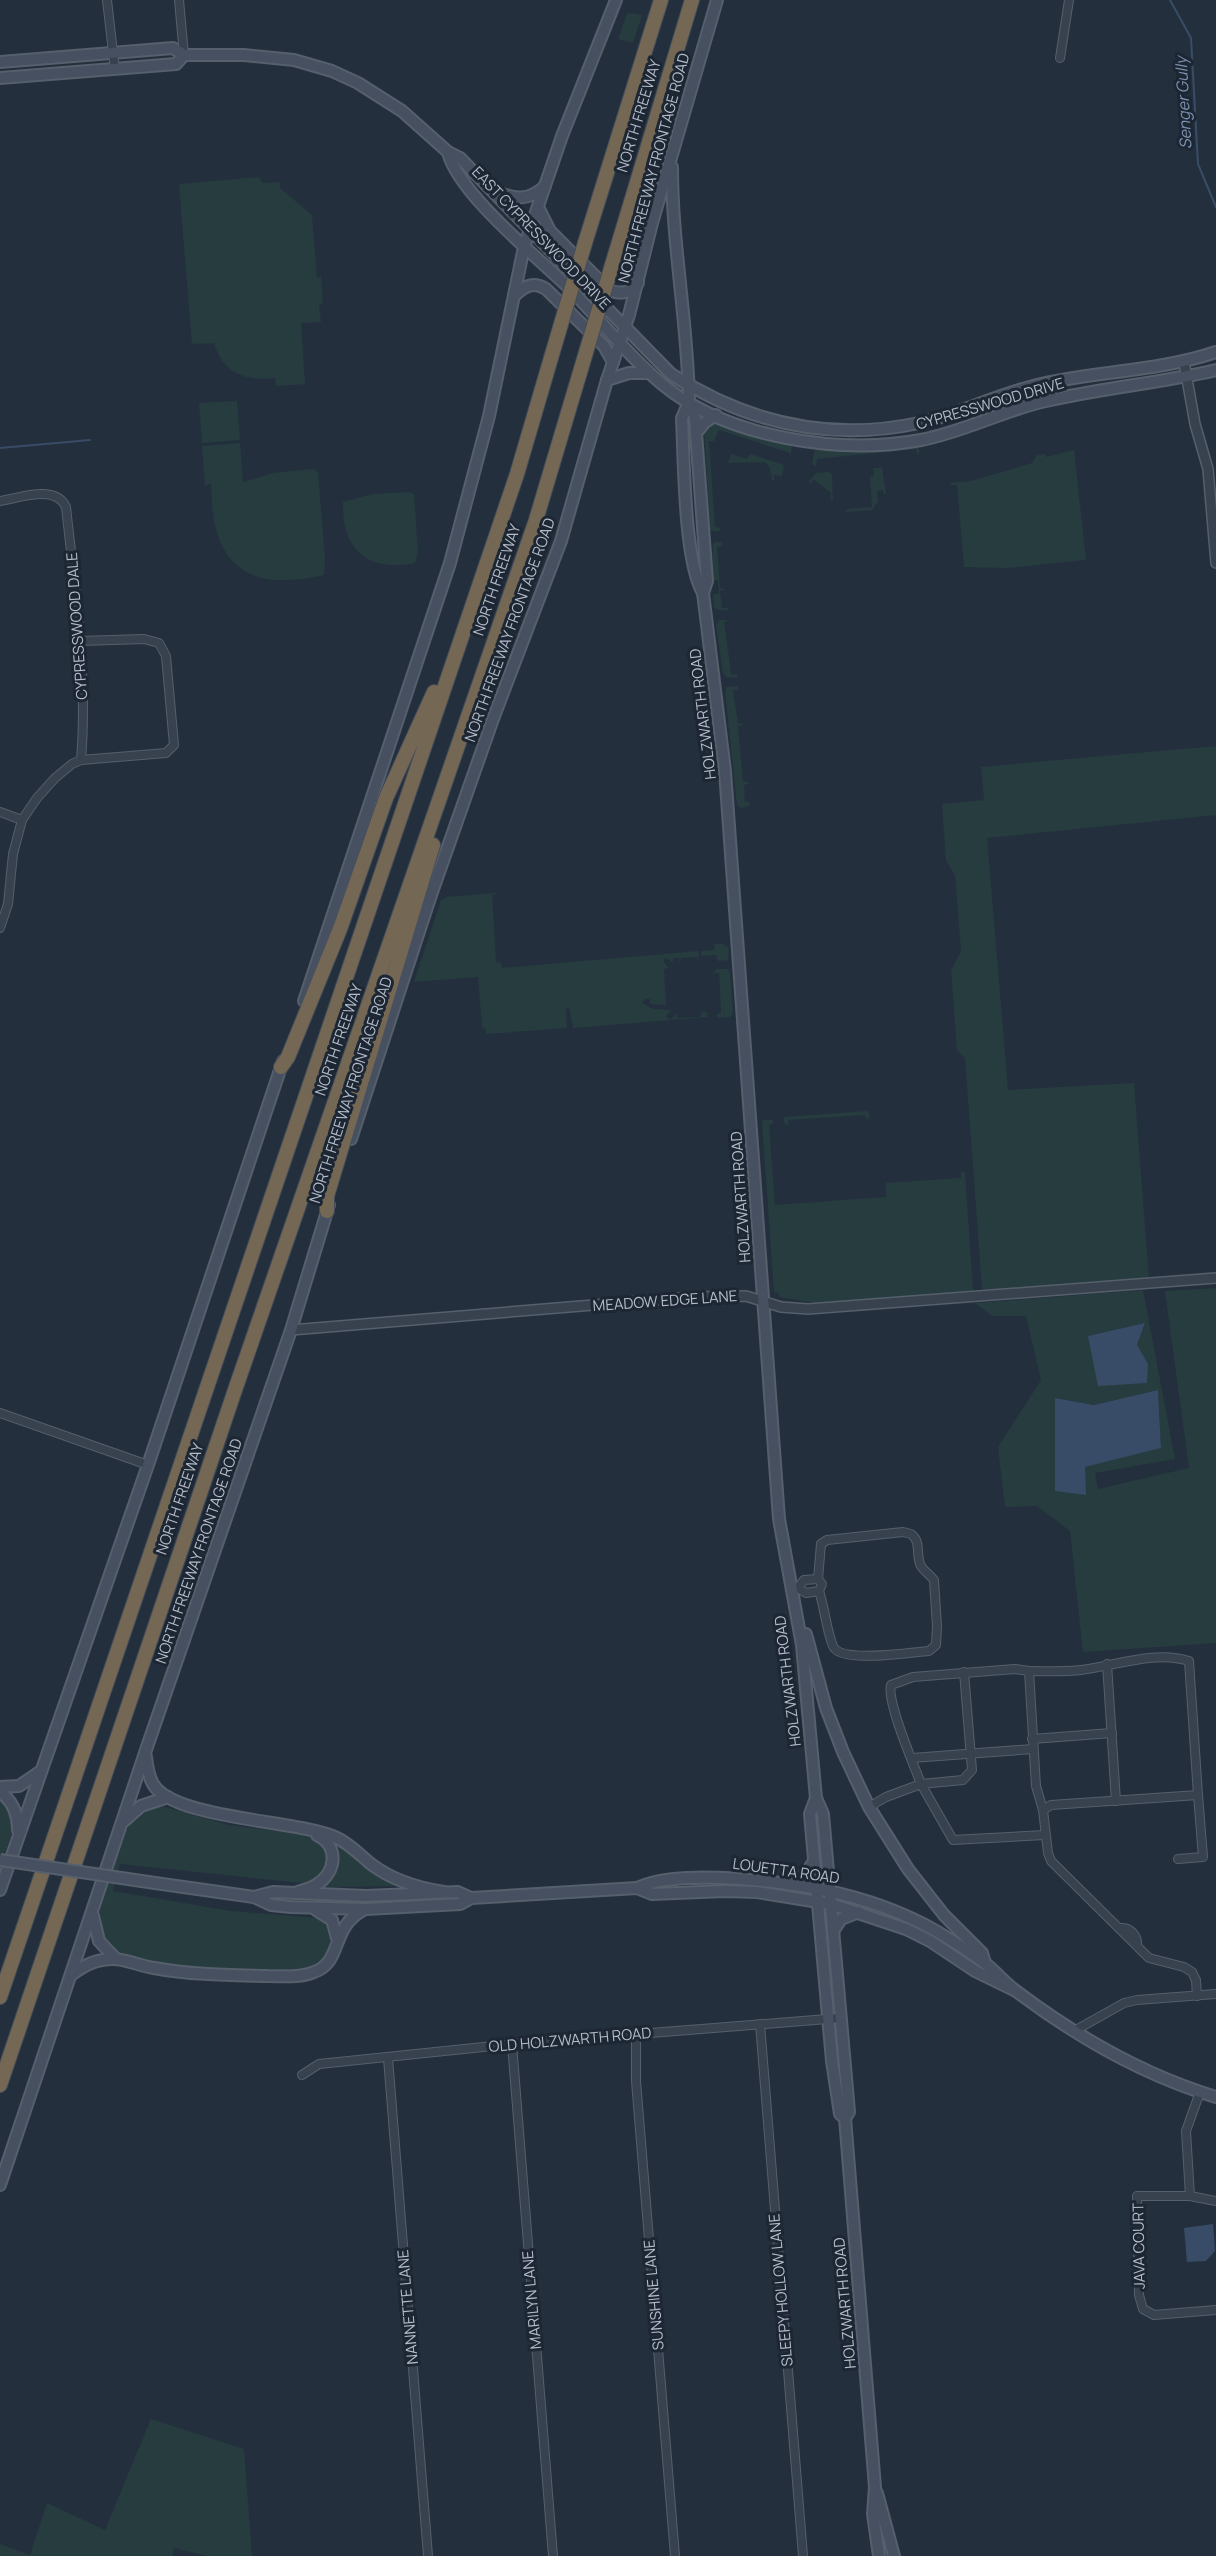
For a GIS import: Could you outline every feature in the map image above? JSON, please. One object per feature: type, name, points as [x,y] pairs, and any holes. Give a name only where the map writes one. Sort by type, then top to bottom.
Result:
[{"type":"highway","name":"NORTH FREEWAY","points":[[0,1997],[517,474],[585,243],[661,0]]},
{"type":"highway","name":"NORTH FREEWAY","points":[[0,2085],[234,1390],[536,520],[692,0]]},
{"type":"highway","points":[[281,1067],[288,1057],[340,929],[386,798],[472,604]]},
{"type":"highway","points":[[327,1211],[327,1196],[414,905],[482,700],[479,686]]},
{"type":"main road","points":[[0,1890],[148,1465],[281,1067],[339,903],[450,563],[489,416],[524,247],[562,136],[616,0]]},
{"type":"main road","name":"NORTH FREEWAY FRONTAGE ROAD","points":[[0,2185],[291,1330],[327,1211],[431,895],[493,719],[530,628],[561,541],[613,362],[625,330],[717,0]]},
{"type":"main road","name":"EAST CYPRESSWOOD DRIVE","points":[[0,62],[173,48],[184,55],[254,56],[294,60],[332,71],[358,83],[402,111],[448,152],[460,158],[625,330]]},
{"type":"main road","name":"EAST CYPRESSWOOD DRIVE","points":[[0,78],[176,64],[184,55]]},
{"type":"main road","name":"EAST CYPRESSWOOD DRIVE","points":[[448,152],[451,166],[478,199],[620,342]]},
{"type":"main road","name":"HOLZWARTH ROAD","points":[[672,156],[672,201],[689,402],[695,417],[707,581],[703,593]]},
{"type":"main road","points":[[490,189],[511,197],[524,198],[538,193],[545,186]]},
{"type":"main road","points":[[538,207],[545,224],[556,238],[609,290],[618,293],[627,292],[638,283]]},
{"type":"main road","points":[[514,296],[530,285],[539,285],[546,289],[604,346],[613,362]]},
{"type":"main road","name":"CYPRESSWOOD DRIVE","points":[[625,330],[671,374],[710,397],[764,419],[806,428],[856,431],[920,423],[1041,384],[1184,362],[1216,352]]},
{"type":"main road","name":"CYPRESSWOOD DRIVE","points":[[620,342],[650,373],[689,402],[716,415],[760,432],[811,443],[862,446],[922,440],[1044,401],[1188,377],[1216,370]]},
{"type":"main road","points":[[608,380],[629,373],[650,373]]},
{"type":"main road","points":[[1041,384],[1044,401]]},
{"type":"main road","name":"HOLZWARTH ROAD","points":[[689,402],[682,418],[688,503],[697,583],[703,593],[725,771],[779,1520],[795,1589],[816,1798],[823,1814],[849,2112],[845,2118],[875,2487],[873,2514],[879,2556]]},
{"type":"main road","points":[[696,433],[705,422],[716,415]]},
{"type":"main road","points":[[920,423],[922,440]]},
{"type":"main road","points":[[796,1612],[807,1635],[826,1708],[843,1752],[869,1807],[908,1869],[944,1915],[982,1953],[985,1964]]},
{"type":"main road","points":[[146,1752],[147,1771],[153,1785],[168,1797],[222,1814],[318,1830],[338,1838],[373,1866],[397,1879],[420,1888],[444,1893]]},
{"type":"main road","points":[[0,1787],[19,1785],[30,1780],[41,1770]]},
{"type":"main road","points":[[0,1791],[14,1808],[18,1822],[18,1837]]},
{"type":"main road","points":[[122,1823],[141,1806],[168,1797]]},
{"type":"main road","name":"HOLZWARTH ROAD","points":[[816,1798],[810,1814],[817,1900],[840,2114],[845,2118]]},
{"type":"main road","points":[[292,1894],[315,1886],[329,1872],[333,1863],[333,1853],[329,1843],[300,1827]]},
{"type":"main road","name":"LOUETTA ROAD","points":[[0,1860],[254,1897],[271,1905],[308,1907],[366,1909],[460,1904],[471,1898],[637,1888],[652,1881],[726,1878],[829,1890],[895,1911],[936,1931],[985,1964],[1014,1990],[1074,2031],[1123,2059],[1216,2097]]},
{"type":"main road","points":[[784,1883],[805,1875],[814,1861]]},
{"type":"main road","name":"LOUETTA ROAD","points":[[637,1888],[652,1894],[725,1891],[768,1893],[817,1900],[859,1912],[930,1941],[975,1971],[1014,1990]]},
{"type":"main road","name":"LOUETTA ROAD","points":[[254,1897],[273,1892],[366,1896],[458,1892],[471,1898]]},
{"type":"main road","points":[[308,1907],[326,1914],[332,1920],[337,1938]]},
{"type":"main road","points":[[71,1975],[93,1962],[116,1959],[184,1973],[294,1976],[314,1973],[322,1969],[333,1954],[337,1938],[348,1921],[366,1909]]},
{"type":"main road","points":[[833,1931],[841,1919],[859,1912]]},
{"type":"main road","points":[[92,1913],[99,1941],[116,1959]]},
{"type":"main road","name":"HOLZWARTH ROAD","points":[[875,2487],[894,2556]]},
{"type":"street","points":[[107,0],[115,70]]},
{"type":"street","points":[[179,0],[184,55]]},
{"type":"street","points":[[1060,58],[1069,0]]},
{"type":"street","points":[[1184,362],[1195,424],[1208,469],[1215,524],[1216,563]]},
{"type":"street","name":"CYPRESSWOOD DALE","points":[[0,501],[50,493],[63,500],[66,507],[80,640],[84,724],[81,759]]},
{"type":"street","points":[[0,928],[8,904],[13,854],[22,820],[37,798],[56,778],[81,759],[166,753],[172,749],[175,738],[166,656],[159,643],[80,640]]},
{"type":"street","points":[[0,812],[22,820]]},
{"type":"street","name":"MEADOW EDGE LANE","points":[[291,1330],[691,1297],[746,1296],[781,1307],[808,1309],[1216,1278]]},
{"type":"street","points":[[0,1413],[148,1465]]},
{"type":"street","points":[[903,1532],[911,1534],[917,1542],[922,1569],[934,1580],[936,1645],[929,1651],[860,1656],[841,1654],[833,1647],[819,1591],[822,1584],[818,1579],[819,1550],[821,1544],[827,1540],[903,1532]]},
{"type":"street","points":[[818,1579],[804,1580],[795,1589],[806,1593],[819,1591]]},
{"type":"street","points":[[1045,1835],[953,1840],[921,1784],[893,1706],[889,1690],[891,1685],[913,1677],[964,1672],[1015,1669],[1082,1670],[1125,1660],[1171,1658],[1189,1661],[1203,1857],[1178,1859]]},
{"type":"street","points":[[1107,1664],[1116,1801]]},
{"type":"street","points":[[1029,1671],[1036,1786],[1044,1810],[1045,1835],[1051,1861],[1149,1958],[1184,1967],[1192,1972],[1196,1980],[1197,1996]]},
{"type":"street","points":[[869,1807],[886,1797],[921,1784],[963,1780],[972,1770],[964,1672]]},
{"type":"street","points":[[1032,1739],[1112,1732]]},
{"type":"street","points":[[912,1758],[1033,1749]]},
{"type":"street","points":[[1044,1810],[1052,1805],[1198,1795]]},
{"type":"street","points":[[1074,2031],[1124,2003],[1216,1995]]},
{"type":"street","name":"OLD HOLZWARTH ROAD","points":[[302,2075],[319,2064],[512,2044],[840,2018]]},
{"type":"street","name":"SLEEPY HOLLOW LANE","points":[[760,2024],[803,2556]]},
{"type":"street","name":"SUNSHINE LANE","points":[[636,2034],[636,2081],[675,2556]]},
{"type":"street","name":"MARILYN LANE","points":[[512,2044],[553,2556]]},
{"type":"street","name":"NANNETTE LANE","points":[[388,2058],[428,2556]]},
{"type":"street","points":[[1200,2092],[1186,2131],[1190,2196],[1216,2201]]},
{"type":"street","name":"JAVA COURT","points":[[1190,2196],[1137,2196],[1140,2303],[1143,2309],[1154,2315],[1216,2310]]},
{"type":"green space","points":[[627,14],[642,15],[633,43],[618,39]]},
{"type":"green space","points":[[259,177],[263,183],[280,182],[280,188],[312,215],[317,278],[321,277],[323,304],[319,305],[321,322],[301,323],[305,384],[276,386],[275,378],[245,376],[223,362],[214,343],[192,344],[179,184]]},
{"type":"green space","points":[[237,401],[240,440],[202,443],[199,403]]},
{"type":"green space","points":[[712,420],[789,443],[792,447],[790,459],[790,453],[719,430],[714,441],[709,441],[715,527],[721,528],[718,532],[710,530],[704,430]]},
{"type":"green space","points":[[240,443],[243,482],[273,473],[313,469],[318,472],[325,559],[324,575],[305,579],[270,579],[240,568],[229,557],[220,541],[214,521],[211,484],[205,485],[202,446]]},
{"type":"green space","points":[[917,445],[920,452],[917,454],[916,449],[817,459],[816,466],[812,464],[814,451],[819,448]]},
{"type":"green space","points":[[1074,450],[1086,560],[1006,568],[964,567],[957,485],[951,485],[951,483],[971,481],[1032,463],[1038,453],[1039,455],[1045,454],[1046,457]]},
{"type":"green space","points":[[731,454],[747,459],[750,454],[784,465],[782,476],[774,475],[774,481],[772,480],[770,468],[765,462],[728,463]]},
{"type":"green space","points":[[873,468],[882,468],[886,493],[884,495],[883,490],[877,491],[878,501],[872,510],[845,512],[847,509],[872,507],[870,477],[874,476]]},
{"type":"green space","points":[[829,472],[832,474],[833,501],[830,499],[831,493],[813,479],[812,484],[808,482],[816,473]]},
{"type":"green space","points":[[408,492],[414,494],[418,553],[415,563],[384,564],[361,554],[347,533],[343,502],[373,494]]},
{"type":"green space","points":[[713,542],[723,542],[722,546],[717,547],[720,588],[726,590],[720,591],[722,608],[728,608],[727,610],[718,610],[714,607],[713,594],[719,594],[718,580],[712,581]]},
{"type":"green space","points":[[719,620],[729,620],[724,622],[731,672],[732,675],[737,674],[738,677],[728,678],[723,673],[716,625]]},
{"type":"green space","points":[[738,686],[738,689],[733,690],[738,723],[744,724],[738,727],[743,781],[751,783],[744,785],[745,802],[750,802],[749,806],[741,808],[737,805],[725,690],[727,687]]},
{"type":"green space","points":[[1216,746],[1216,815],[987,838],[1008,1090],[1134,1083],[1149,1279],[986,1292],[982,1288],[965,1058],[957,1050],[951,970],[961,951],[955,875],[946,861],[942,804],[984,800],[981,767]]},
{"type":"green space","points":[[495,893],[492,895],[496,962],[501,963],[502,968],[699,951],[698,962],[697,957],[681,958],[680,964],[679,958],[673,958],[673,963],[666,958],[663,961],[669,968],[664,969],[666,1005],[650,1004],[650,999],[645,999],[642,1003],[653,1009],[672,1010],[666,1016],[670,1020],[676,1014],[678,1018],[700,1017],[700,1011],[701,1016],[703,1011],[707,1012],[708,1017],[573,1028],[569,1007],[566,1008],[567,1028],[486,1034],[486,1030],[482,1027],[478,977],[414,982],[441,900],[448,897]]},
{"type":"green space","points":[[715,944],[722,944],[729,948],[728,960],[718,961],[716,955],[701,956],[701,951],[714,950]]},
{"type":"green space","points":[[717,969],[728,969],[730,972],[733,1014],[730,1017],[718,1018],[716,1015],[721,1013],[719,973],[713,973]]},
{"type":"green space","points":[[868,1111],[870,1116],[867,1120],[865,1115],[788,1120],[788,1126],[784,1123],[784,1117]]},
{"type":"green space","points":[[772,1120],[774,1123],[769,1125],[775,1205],[886,1197],[886,1183],[961,1178],[961,1172],[965,1172],[973,1291],[821,1304],[779,1297],[779,1293],[774,1292],[762,1122]]},
{"type":"green space","points":[[1216,1288],[1216,1643],[1083,1652],[1070,1531],[1037,1506],[1005,1507],[998,1447],[1041,1380],[1026,1316],[992,1316],[975,1303],[1143,1290],[1175,1459],[1095,1473],[1098,1489],[1189,1468],[1165,1291]],"holes":[[[1145,1324],[1137,1345],[1088,1336]],[[1158,1390],[1161,1448],[1085,1467],[1055,1398],[1094,1405]]]},
{"type":"green space","points":[[0,1798],[11,1814],[12,1831],[0,1867]]},
{"type":"green space","points":[[158,1805],[229,1825],[300,1834],[317,1839],[328,1855],[326,1867],[317,1878],[301,1883],[120,1864],[113,1891],[231,1911],[317,1918],[326,1925],[330,1937],[329,1949],[322,1959],[311,1966],[299,1969],[202,1969],[153,1963],[109,1947],[99,1929],[99,1908],[128,1826],[136,1814]]},
{"type":"green space","points":[[328,1838],[407,1886],[323,1887],[334,1869],[334,1859]]},
{"type":"green space","points":[[151,2419],[244,2449],[252,2556],[207,2556],[174,2548],[172,2556],[0,2556],[0,2544],[30,2555],[47,2503],[105,2530]]},
{"type":"water","points":[[1145,1323],[1137,1345],[1148,1364],[1147,1383],[1098,1386],[1088,1336]]},
{"type":"water","points":[[1158,1390],[1161,1448],[1085,1467],[1086,1495],[1055,1491],[1055,1398],[1094,1405]]},
{"type":"water","points":[[1213,2224],[1215,2251],[1206,2261],[1187,2262],[1184,2228]]},
{"type":"waterway","name":"Senger Gully","points":[[1170,0],[1191,38],[1198,164],[1216,207]]},
{"type":"waterway","points":[[0,448],[90,440]]}]
